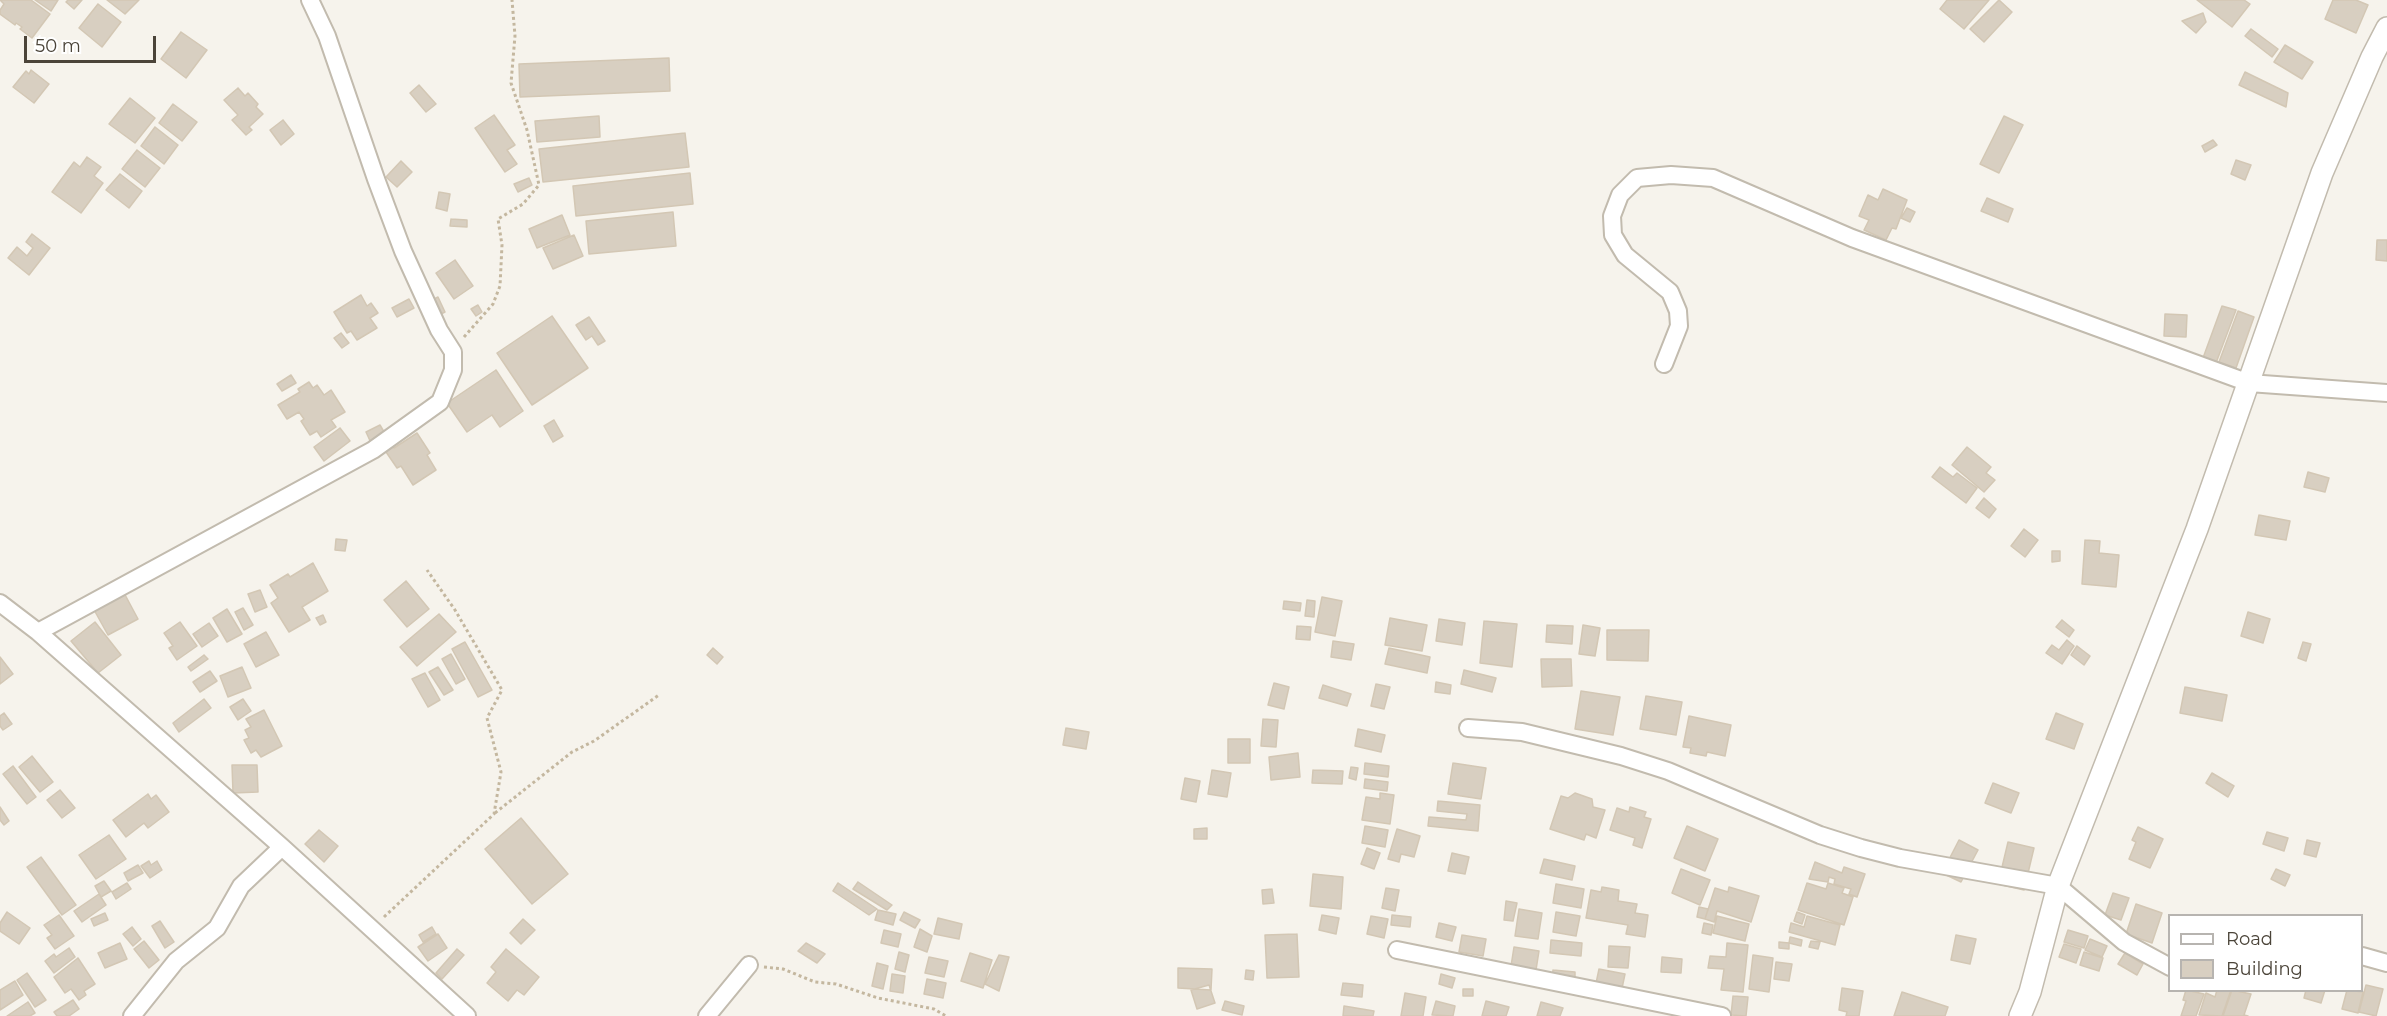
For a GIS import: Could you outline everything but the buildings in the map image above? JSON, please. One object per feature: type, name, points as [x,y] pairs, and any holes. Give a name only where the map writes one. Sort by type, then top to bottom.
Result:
[{"type":"street","points":[[38,632],[373,450],[440,402],[453,370],[453,352],[438,330],[403,251],[327,36],[310,0]]},
{"type":"street","points":[[2020,1016],[2030,992],[2058,886],[2197,529],[2322,172],[2387,28]]},
{"type":"street","points":[[1664,364],[1679,326],[1678,311],[1670,292],[1625,255],[1612,235],[1612,216],[1620,195],[1637,178],[1671,175],[1713,178],[1852,238],[2249,383],[2387,393]]},
{"type":"street","points":[[0,603],[38,632],[282,847],[467,1016]]},
{"type":"street","points":[[1468,728],[1521,732],[1621,756],[1668,771],[1820,835],[1861,848],[1900,858],[2058,886],[2124,942],[2168,966]]},
{"type":"street","points":[[132,1016],[176,962],[217,928],[241,886],[282,847]]},
{"type":"street","points":[[1397,950],[1722,1016]]},
{"type":"street","points":[[2363,957],[2387,963]]},
{"type":"street","points":[[707,1016],[749,965]]},
{"type":"path","points":[[461,340],[493,304],[500,286],[502,245],[498,219],[523,204],[538,185],[527,130],[511,83],[515,36],[512,0]]},
{"type":"path","points":[[427,570],[455,610],[489,672],[502,690],[486,717],[501,772],[494,814]]},
{"type":"path","points":[[372,929],[494,814],[572,752],[594,741],[659,695]]},
{"type":"path","points":[[749,965],[783,969],[815,982],[836,984],[878,998],[933,1009],[946,1016]]}]
